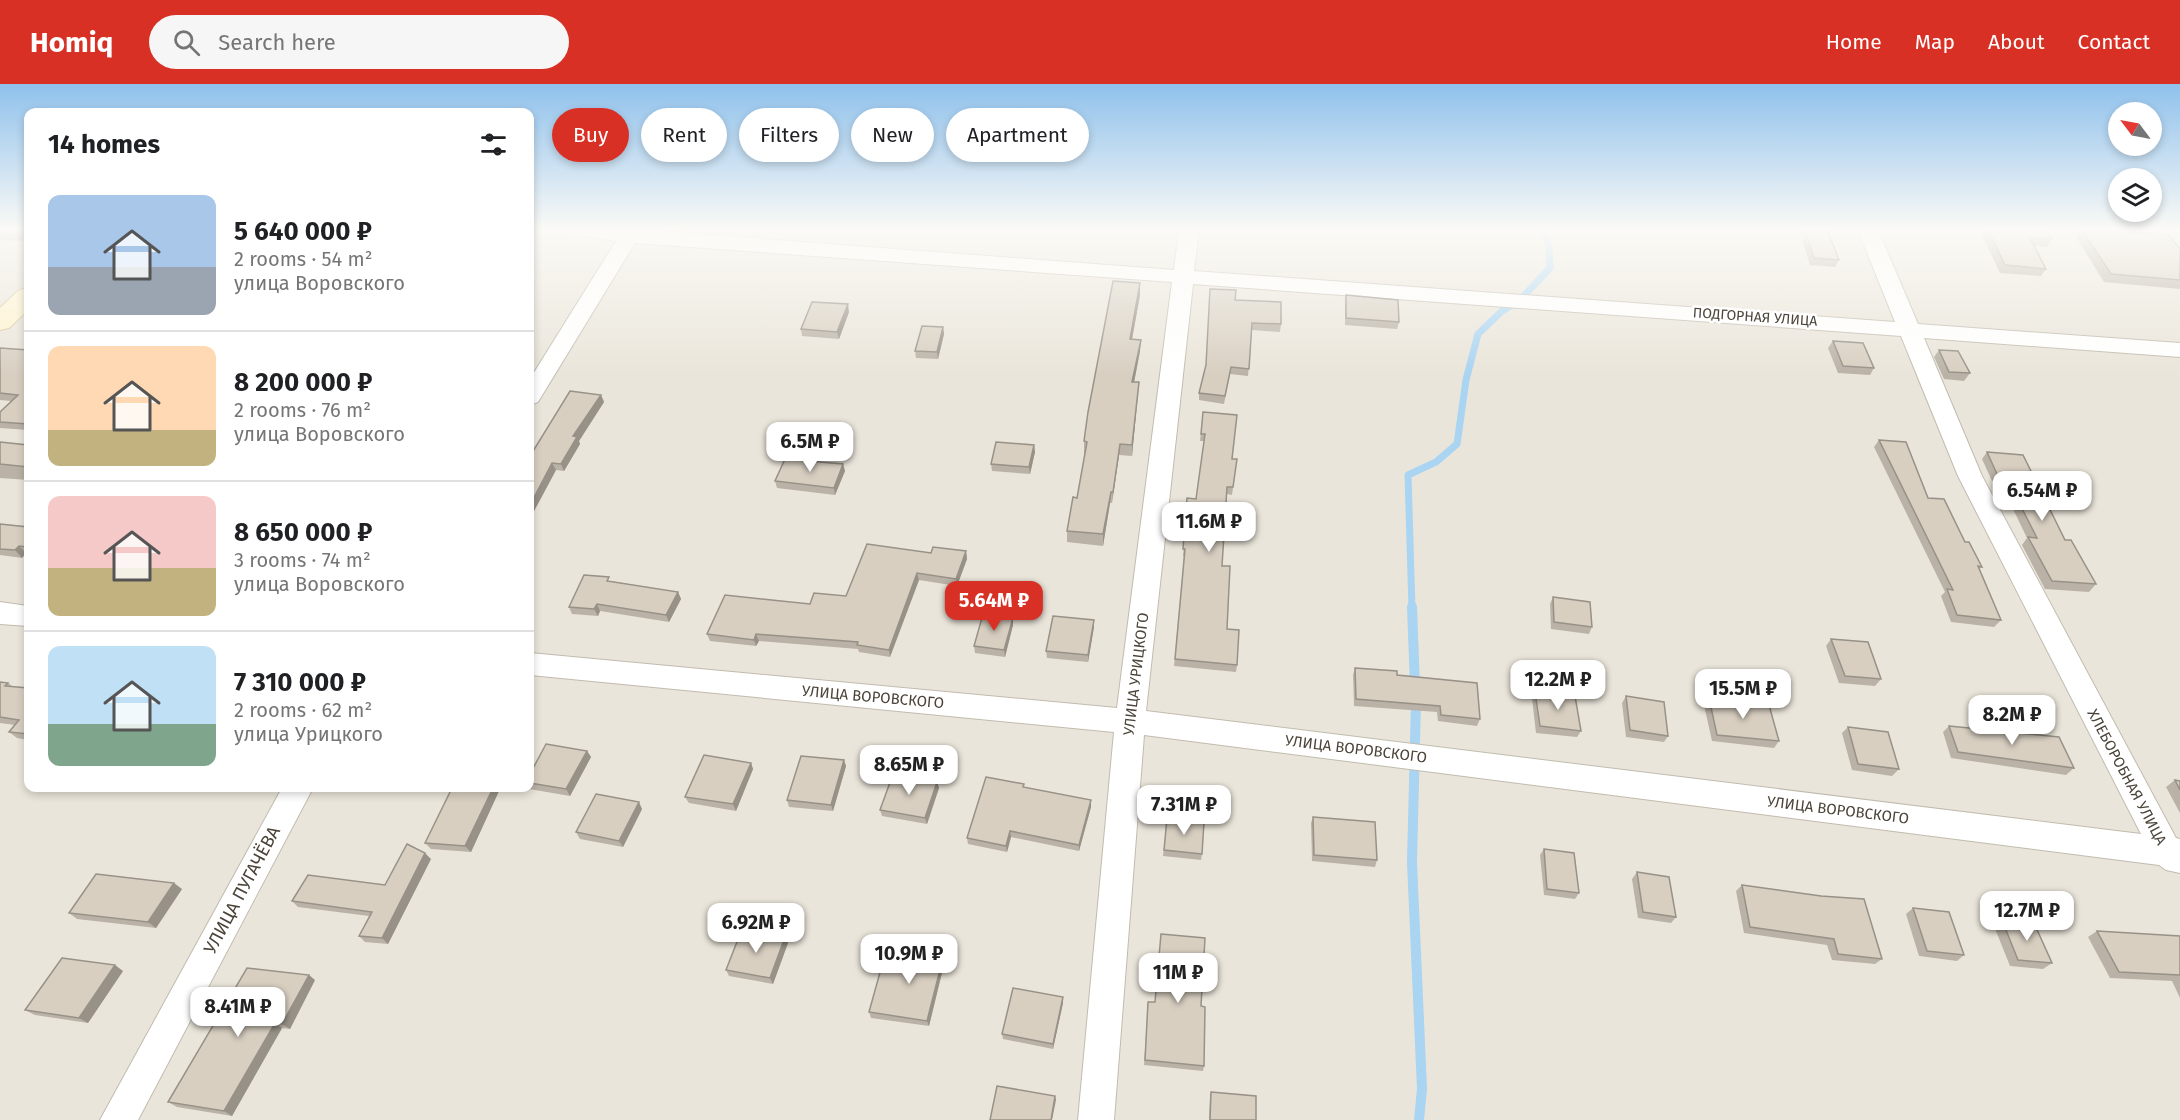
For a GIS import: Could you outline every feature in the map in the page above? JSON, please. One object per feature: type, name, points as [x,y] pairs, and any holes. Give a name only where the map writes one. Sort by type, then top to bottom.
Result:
[{"type":"street","points":[[534,391],[603,278]]},
{"type":"street","name":"УЛИЦА УРИЦКОГО","points":[[1096,1120],[1130,721],[1185,278]]},
{"type":"street","name":"ПОДГОРНАЯ УЛИЦА","points":[[1204,278],[2180,350]]},
{"type":"street","name":"ХЛЕБОРОБНАЯ УЛИЦА","points":[[1889,278],[1970,476],[2175,855]]},
{"type":"street","points":[[0,322],[24,300]]},
{"type":"street","points":[[0,613],[24,616]]},
{"type":"street","name":"УЛИЦА ВОРОВСКОГО","points":[[534,664],[1130,721],[2175,855]]},
{"type":"street","name":"УЛИЦА ПУГАЧЁВА","points":[[118,1120],[296,792]]},
{"type":"shaded area","points":[[0,278],[24,278],[24,792],[534,792],[534,278],[2180,278],[2180,1120],[0,1120]]},
{"type":"building","points":[[1113,281],[1140,283],[1130,339],[1141,340],[1132,382],[1139,382],[1132,445],[1120,444],[1113,492],[1111,492],[1103,534],[1067,531],[1073,497],[1077,498],[1087,442],[1084,441],[1088,412]]},
{"type":"building","points":[[1210,289],[1236,290],[1235,300],[1281,302],[1281,324],[1252,323],[1249,369],[1231,367],[1225,396],[1199,393],[1206,365]]},
{"type":"building","points":[[1346,295],[1398,300],[1399,322],[1346,318]]},
{"type":"building","points":[[812,302],[848,304],[837,332],[801,329]]},
{"type":"building","points":[[922,326],[943,327],[937,352],[915,351]]},
{"type":"building","points":[[1833,341],[1863,343],[1874,368],[1843,366]]},
{"type":"building","points":[[0,348],[24,350],[24,424],[0,422],[0,412],[18,395],[0,393]]},
{"type":"building","points":[[1939,350],[1958,351],[1970,373],[1949,372]]},
{"type":"building","points":[[570,391],[601,395],[573,436],[577,437],[561,464],[552,463],[534,497],[534,450]]},
{"type":"building","points":[[1203,412],[1237,415],[1232,459],[1237,459],[1233,487],[1227,487],[1222,566],[1230,566],[1227,629],[1239,630],[1237,665],[1175,659],[1187,498],[1196,499],[1205,434],[1201,434]]},
{"type":"building","points":[[1879,440],[1906,442],[1928,498],[1944,499],[1965,542],[1969,542],[1982,567],[1978,566],[2001,620],[1957,615],[1947,589],[1953,590]]},
{"type":"building","points":[[0,442],[24,445],[24,467],[0,464]]},
{"type":"building","points":[[996,442],[1034,445],[1029,467],[991,464]]},
{"type":"building","points":[[1987,452],[2023,455],[2065,540],[2071,540],[2096,584],[2052,581],[2028,537],[2037,538],[2005,475],[1997,474]]},
{"type":"building","points":[[785,459],[843,464],[834,488],[775,481]]},
{"type":"building","points":[[0,524],[24,527],[24,547],[19,546],[15,550],[0,549]]},
{"type":"building","points":[[867,544],[931,553],[933,547],[966,551],[956,579],[917,573],[889,650],[857,645],[858,642],[756,634],[754,640],[707,634],[725,595],[810,604],[814,593],[846,596]]},
{"type":"building","points":[[584,575],[609,577],[607,581],[678,592],[666,615],[597,604],[594,609],[569,607]]},
{"type":"building","points":[[1553,597],[1590,602],[1592,627],[1554,622]]},
{"type":"building","points":[[983,614],[1013,618],[1004,650],[974,646]]},
{"type":"building","points":[[1053,616],[1094,620],[1088,655],[1046,651]]},
{"type":"building","points":[[1831,639],[1868,642],[1881,679],[1845,676]]},
{"type":"building","points":[[1355,668],[1397,671],[1397,675],[1477,683],[1480,719],[1441,715],[1440,706],[1356,699]]},
{"type":"building","points":[[0,682],[8,683],[5,686],[24,688],[24,734],[9,732],[19,720],[0,717]]},
{"type":"building","points":[[1535,692],[1575,696],[1581,731],[1540,726]]},
{"type":"building","points":[[1626,696],[1664,702],[1668,736],[1630,730]]},
{"type":"building","points":[[1709,698],[1769,705],[1779,741],[1717,735]]},
{"type":"building","points":[[1949,726],[2059,737],[2074,768],[1958,752]]},
{"type":"building","points":[[1848,727],[1888,732],[1899,769],[1858,764]]},
{"type":"building","points":[[546,744],[587,751],[566,789],[534,784],[534,766]]},
{"type":"building","points":[[704,755],[751,763],[733,804],[685,797]]},
{"type":"building","points":[[801,756],[844,760],[831,805],[787,800]]},
{"type":"building","points":[[893,774],[937,782],[925,818],[880,810]]},
{"type":"building","points":[[986,777],[1024,784],[1023,787],[1091,800],[1079,845],[1010,831],[1006,846],[967,838]]},
{"type":"building","points":[[450,792],[491,792],[465,846],[425,843]]},
{"type":"building","points":[[596,794],[639,802],[619,841],[576,832]]},
{"type":"building","points":[[1313,817],[1375,822],[1377,860],[1314,855]]},
{"type":"building","points":[[1167,818],[1204,822],[1202,854],[1164,850]]},
{"type":"building","points":[[407,844],[425,853],[382,938],[359,936],[372,912],[292,901],[308,875],[385,885]]},
{"type":"building","points":[[1544,849],[1574,853],[1579,893],[1547,889]]},
{"type":"building","points":[[1637,872],[1669,877],[1676,917],[1643,912]]},
{"type":"building","points":[[96,874],[174,883],[148,922],[69,913]]},
{"type":"building","points":[[1742,885],[1821,896],[1864,899],[1882,959],[1838,954],[1834,939],[1750,927]]},
{"type":"building","points":[[1913,908],[1949,912],[1964,955],[1927,951]]},
{"type":"building","points":[[2002,920],[2034,923],[2052,963],[2018,960]]},
{"type":"building","points":[[742,929],[785,937],[770,978],[726,970]]},
{"type":"building","points":[[2097,931],[2180,936],[2180,975],[2119,972]]},
{"type":"building","points":[[1161,934],[1205,938],[1201,1006],[1205,1007],[1204,1066],[1145,1060],[1148,1002],[1155,1002]]},
{"type":"building","points":[[924,943],[946,946],[927,1021],[869,1012],[884,958],[919,963]]},
{"type":"building","points":[[62,958],[115,965],[79,1018],[25,1010]]},
{"type":"building","points":[[247,968],[309,975],[282,1024],[275,1023],[224,1111],[168,1102]]},
{"type":"building","points":[[1013,988],[1063,997],[1053,1044],[1002,1034]]},
{"type":"building","points":[[997,1086],[1055,1096],[1051,1120],[990,1120]]},
{"type":"building","points":[[1211,1092],[1256,1096],[1256,1120],[1210,1120]]},
{"type":"waterway","points":[[1412,609],[1408,475],[1436,462],[1457,444],[1466,380],[1478,334],[1502,311],[1520,300],[1540,278]]},
{"type":"waterway","points":[[1412,607],[1415,686]]},
{"type":"waterway","points":[[1416,702],[1412,862],[1422,1089],[1419,1120]]}]
